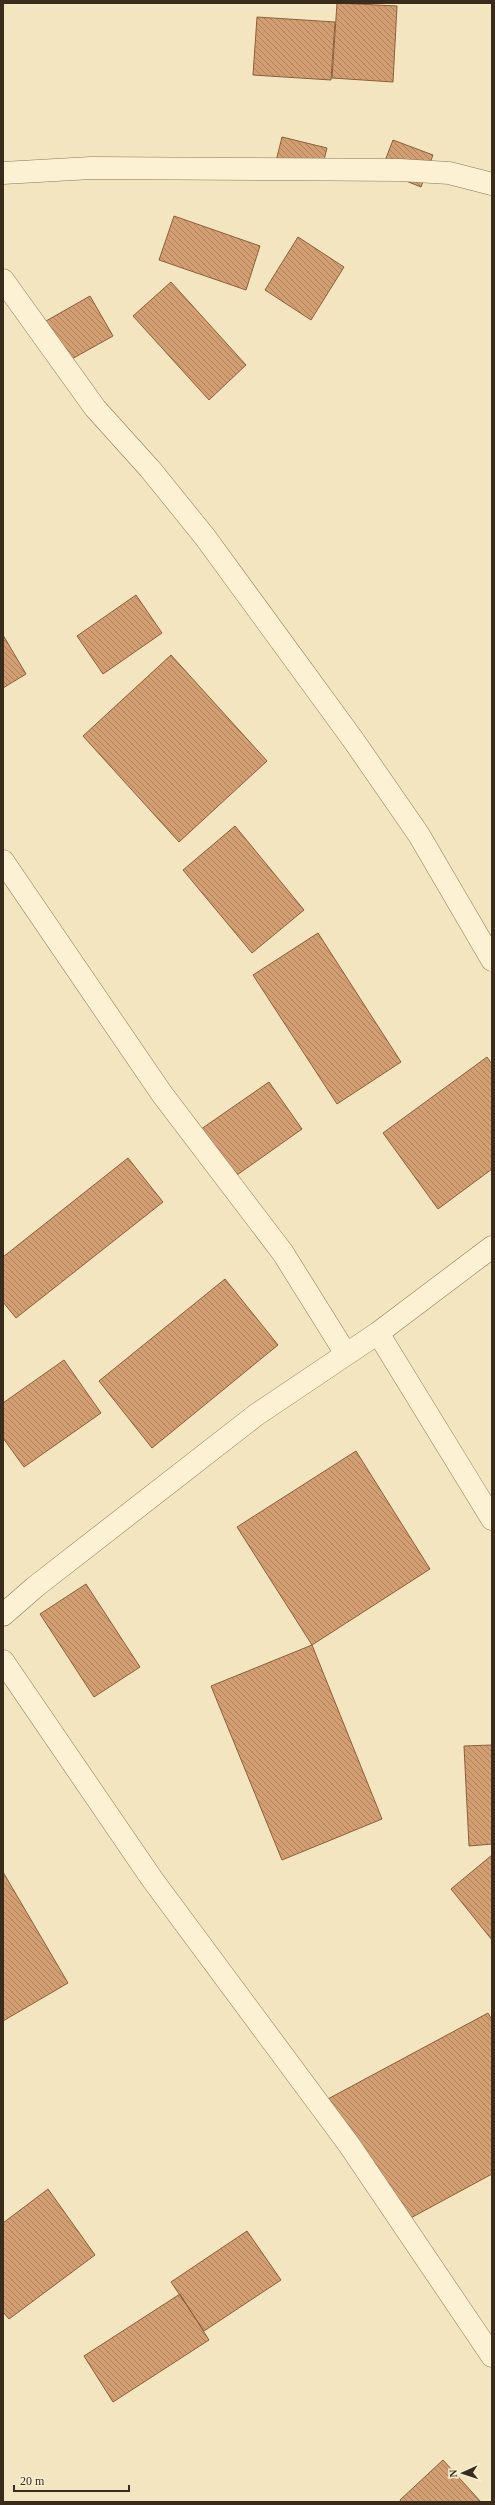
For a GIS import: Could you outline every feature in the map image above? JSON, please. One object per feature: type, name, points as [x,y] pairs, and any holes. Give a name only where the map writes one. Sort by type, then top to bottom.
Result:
[{"type":"street","points":[[3,173],[91,168],[400,170],[449,173],[492,184]]},
{"type":"street","points":[[3,280],[95,408],[150,469],[205,537],[349,734],[418,835],[492,960]]},
{"type":"street","points":[[3,861],[162,1094],[283,1253],[346,1354]]},
{"type":"street","points":[[3,1615],[35,1587],[256,1415],[378,1333],[492,1247]]},
{"type":"street","points":[[378,1333],[492,1519]]},
{"type":"street","points":[[3,1661],[152,1879],[350,2146],[492,2356]]},
{"type":"building","points":[[337,3],[397,6],[393,82],[332,78]]},
{"type":"building","points":[[257,17],[335,22],[331,80],[253,75]]},
{"type":"building","points":[[282,137],[327,148],[320,176],[275,165]]},
{"type":"building","points":[[393,140],[433,155],[421,187],[381,171]]},
{"type":"building","points":[[174,216],[260,246],[246,290],[159,260]]},
{"type":"building","points":[[298,237],[344,267],[311,320],[265,290]]},
{"type":"building","points":[[171,282],[246,365],[209,400],[133,316]]},
{"type":"building","points":[[90,296],[113,336],[61,365],[39,325]]},
{"type":"building","points":[[136,595],[162,633],[103,674],[77,636]]},
{"type":"building","points":[[3,635],[26,674],[3,688]]},
{"type":"building","points":[[171,655],[267,761],[179,842],[83,736]]},
{"type":"building","points":[[235,826],[304,910],[252,953],[183,870]]},
{"type":"building","points":[[318,933],[401,1062],[337,1104],[253,975]]},
{"type":"building","points":[[487,1057],[492,1064],[492,1169],[438,1209],[383,1133]]},
{"type":"building","points":[[269,1082],[302,1129],[227,1182],[194,1134]]},
{"type":"building","points":[[128,1158],[163,1202],[16,1318],[3,1302],[3,1257]]},
{"type":"building","points":[[225,1279],[278,1345],[152,1448],[99,1381]]},
{"type":"building","points":[[64,1360],[101,1413],[24,1467],[3,1438],[3,1403]]},
{"type":"building","points":[[356,1451],[430,1569],[312,1645],[237,1527]]},
{"type":"building","points":[[86,1584],[140,1667],[94,1697],[40,1614]]},
{"type":"building","points":[[312,1645],[382,1819],[282,1860],[211,1686]]},
{"type":"building","points":[[492,1745],[492,1844],[469,1846],[464,1746]]},
{"type":"building","points":[[492,1855],[492,1940],[451,1889]]},
{"type":"building","points":[[3,1872],[68,1983],[3,2021]]},
{"type":"building","points":[[488,2013],[492,2020],[492,2174],[394,2227],[326,2100]]},
{"type":"building","points":[[48,2189],[95,2255],[9,2319],[3,2312],[3,2223]]},
{"type":"building","points":[[247,2231],[281,2280],[204,2331],[171,2282]]},
{"type":"building","points":[[180,2294],[209,2340],[113,2402],[84,2356]]},
{"type":"building","points":[[443,2460],[481,2502],[401,2502],[400,2500]]}]
